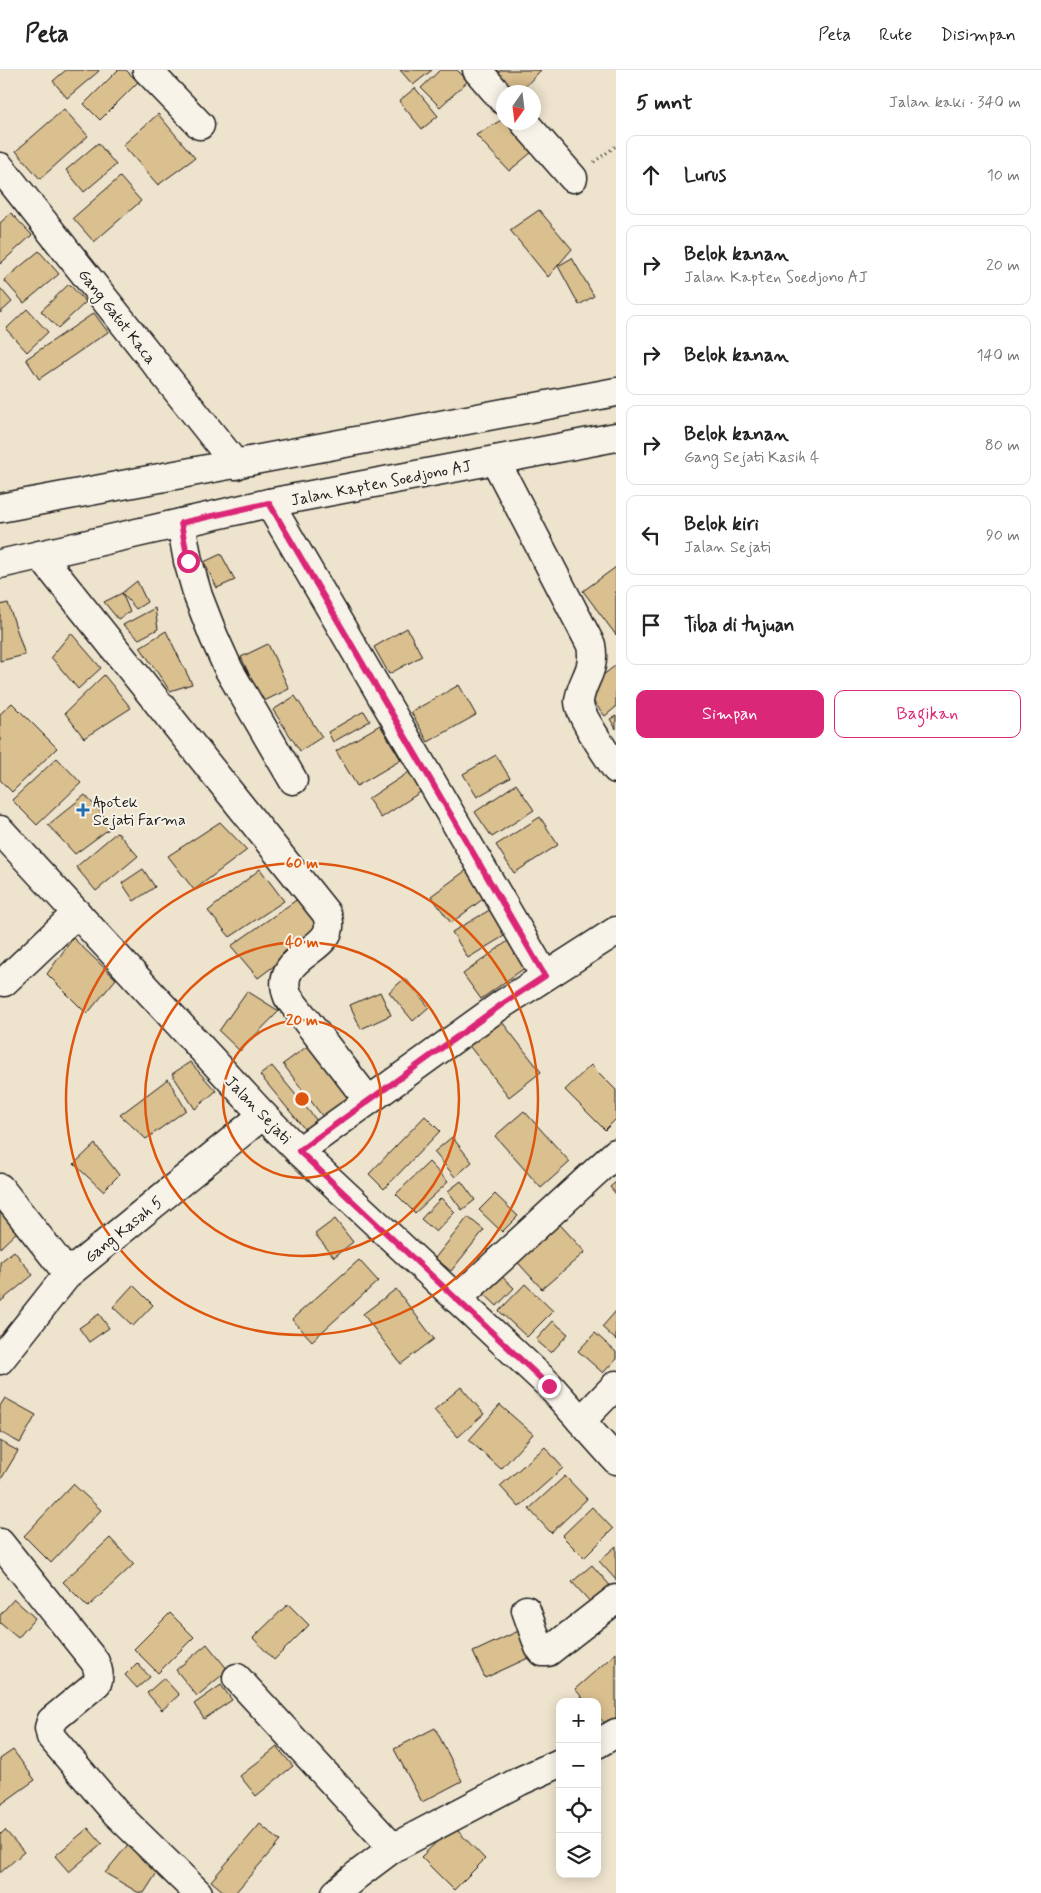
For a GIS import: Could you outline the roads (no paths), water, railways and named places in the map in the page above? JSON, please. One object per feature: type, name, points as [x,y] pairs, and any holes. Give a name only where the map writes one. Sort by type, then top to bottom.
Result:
[{"type":"street","points":[[147,70],[200,124]]},
{"type":"street","points":[[477,70],[496,91]]},
{"type":"street","points":[[531,130],[573,178]]},
{"type":"street","name":"Gang Gatot Kaca","points":[[0,167],[236,464]]},
{"type":"street","points":[[0,508],[616,392]]},
{"type":"street","name":"Jalan Kapten Soedjono AJ","points":[[0,564],[269,503],[616,436]]},
{"type":"street","points":[[495,460],[591,645],[593,661],[581,694],[579,707],[616,769]]},
{"type":"street","points":[[269,503],[545,976]]},
{"type":"street","points":[[181,523],[188,561],[198,596],[218,645],[229,670],[293,780]]},
{"type":"street","points":[[40,555],[326,913],[330,922],[328,933],[291,966],[286,974],[285,990],[288,997],[368,1100]]},
{"type":"street","name":"Jalan Sejati","points":[[0,830],[299,1151],[549,1386],[616,1460]]},
{"type":"street","points":[[4,982],[76,913]]},
{"type":"street","points":[[299,1151],[501,1005],[616,931]]},
{"type":"street","name":"Gang Kasah 5","points":[[0,1360],[68,1274],[263,1114]]},
{"type":"street","points":[[457,1299],[616,1153]]},
{"type":"street","points":[[0,1188],[68,1274]]},
{"type":"street","points":[[581,1421],[616,1386]]},
{"type":"street","points":[[0,1543],[98,1668],[97,1683],[51,1721],[49,1728],[51,1737],[116,1813],[198,1893]]},
{"type":"street","points":[[526,1610],[539,1647],[543,1652],[548,1652],[616,1599]]},
{"type":"street","points":[[238,1678],[394,1848]]},
{"type":"street","points":[[599,1743],[616,1733]]},
{"type":"street","points":[[336,1893],[394,1848],[520,1780],[556,1765]]},
{"type":"place","name":"Apotek Sejati Farma","points":[[83,810]]}]
